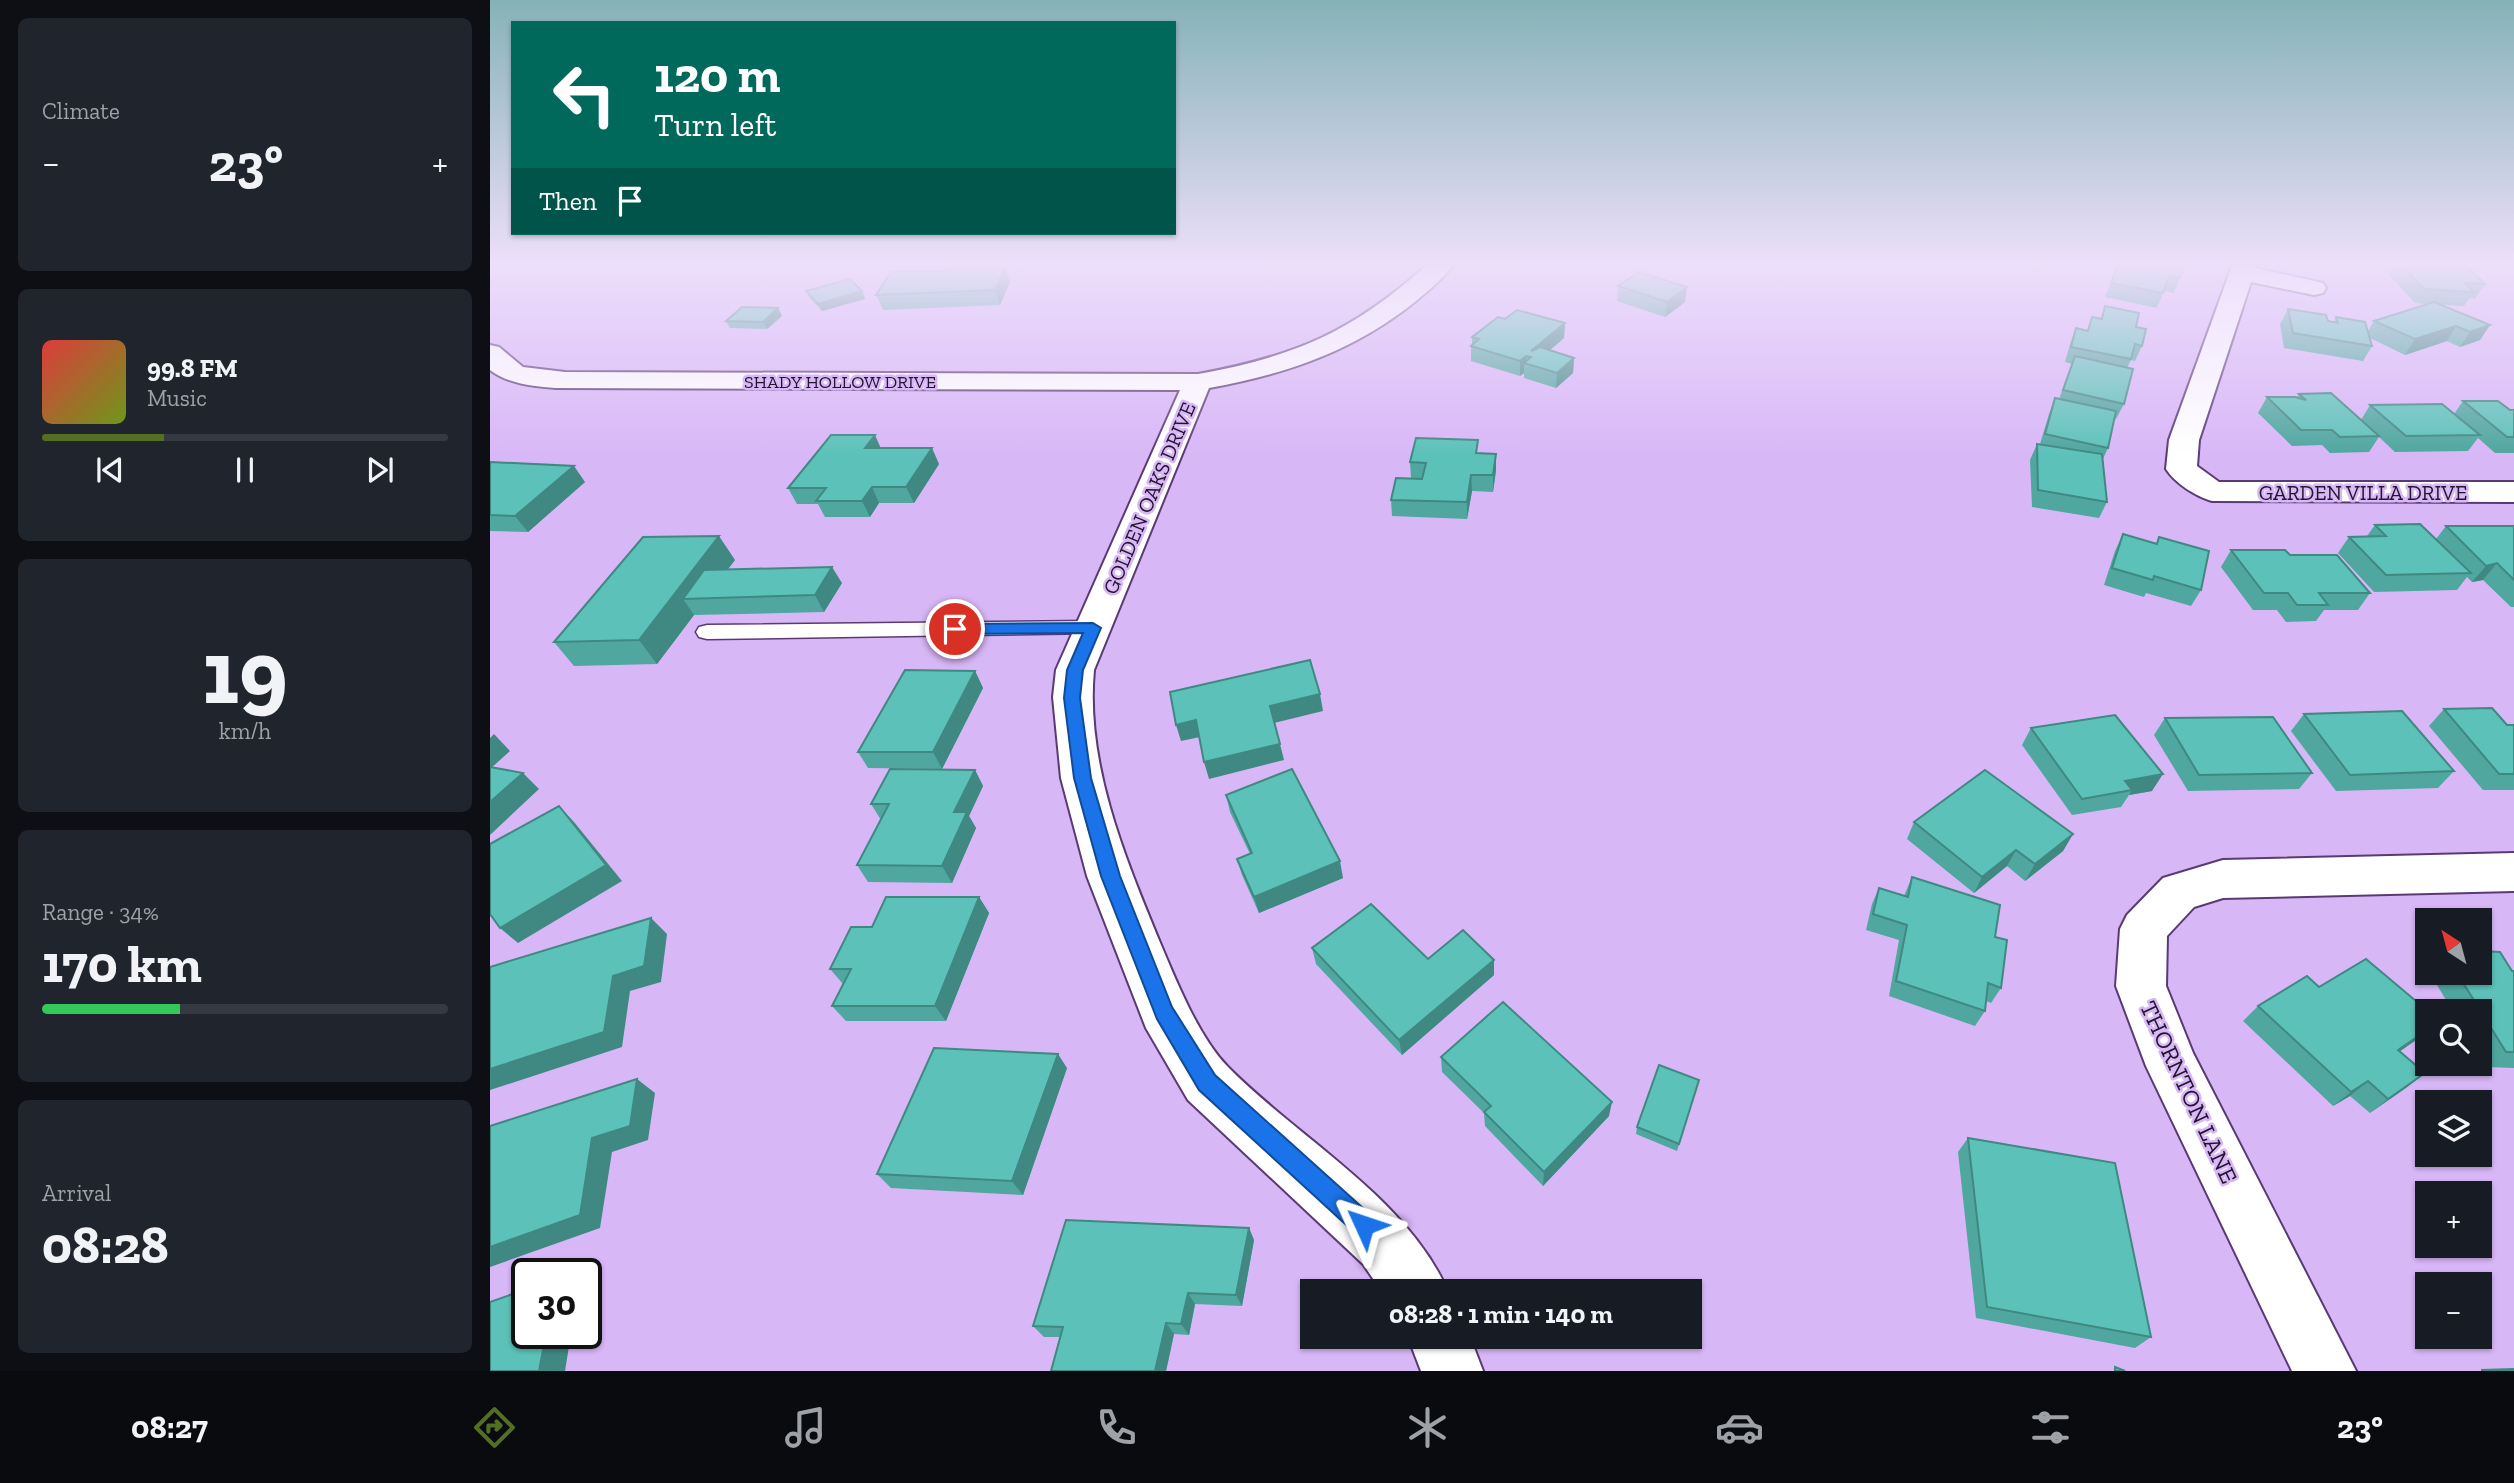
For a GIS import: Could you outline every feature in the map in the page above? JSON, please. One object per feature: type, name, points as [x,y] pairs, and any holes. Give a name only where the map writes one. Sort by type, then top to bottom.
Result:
[{"type":"street","name":"SHADY HOLLOW DRIVE","points":[[490,353],[504,369],[529,377],[565,380],[1198,382],[1270,369],[1334,346],[1365,327]]},
{"type":"street","name":"GARDEN VILLA DRIVE","points":[[2223,327],[2184,440],[2181,469],[2212,491],[2514,492]]},
{"type":"street","name":"GOLDEN OAKS DRIVE","points":[[1198,382],[1075,670],[1072,698],[1082,778],[1110,876],[1164,1012],[1207,1083],[1384,1243],[1409,1279]]},
{"type":"street","name":"THORNTON LANE","points":[[2325,1371],[2172,1066],[2141,986],[2144,929],[2179,892],[2223,879],[2514,872]]},
{"type":"street","points":[[1444,1349],[1452,1371]]},
{"type":"lane","points":[[707,632],[1093,628]]},
{"type":"building","points":[[1485,327],[1560,327],[1531,351],[1540,347],[1574,358],[1557,373],[1524,363],[1531,357],[1526,356],[1520,361],[1471,346],[1479,339],[1472,337]]},
{"type":"building","points":[[2089,327],[2146,329],[2142,346],[2135,344],[2131,359],[2071,347],[2076,328],[2088,331]]},
{"type":"building","points":[[2292,327],[2366,327],[2372,346],[2293,333]]},
{"type":"building","points":[[2388,327],[2453,327],[2415,339]]},
{"type":"building","points":[[2458,327],[2484,327],[2470,332]]},
{"type":"building","points":[[2075,356],[2133,369],[2124,404],[2063,390]]},
{"type":"building","points":[[2331,393],[2379,436],[2340,437],[2332,430],[2301,430],[2267,397],[2295,397],[2306,400],[2299,394]]},
{"type":"building","points":[[2055,398],[2116,411],[2108,448],[2045,434]]},
{"type":"building","points":[[2463,401],[2498,401],[2514,410],[2514,437],[2507,437]]},
{"type":"building","points":[[2442,404],[2480,435],[2406,436],[2370,405]]},
{"type":"building","points":[[831,435],[875,435],[865,448],[932,448],[906,487],[872,487],[862,501],[816,501],[826,488],[788,488]]},
{"type":"building","points":[[1416,438],[1478,440],[1476,453],[1496,454],[1493,475],[1471,475],[1467,502],[1391,500],[1396,478],[1422,479],[1426,463],[1410,462]]},
{"type":"building","points":[[2037,444],[2102,454],[2107,502],[2038,490]]},
{"type":"building","points":[[490,462],[574,466],[515,516],[490,515]]},
{"type":"building","points":[[2420,524],[2471,573],[2386,575],[2349,537],[2386,536],[2375,525]]},
{"type":"building","points":[[2446,526],[2514,526],[2514,580],[2497,563],[2486,566]]},
{"type":"building","points":[[2123,534],[2157,544],[2159,537],[2209,551],[2201,590],[2154,576],[2153,580],[2112,568]]},
{"type":"building","points":[[719,536],[639,640],[554,642],[643,537]]},
{"type":"building","points":[[2231,550],[2285,550],[2290,555],[2337,555],[2370,593],[2319,593],[2328,605],[2297,605],[2288,593],[2264,593]]},
{"type":"building","points":[[832,567],[815,595],[683,599],[704,570]]},
{"type":"building","points":[[1310,660],[1320,694],[1270,706],[1280,744],[1204,762],[1196,720],[1176,725],[1170,692]]},
{"type":"building","points":[[905,670],[975,671],[933,752],[858,752]]},
{"type":"building","points":[[2492,708],[2507,725],[2514,725],[2514,774],[2499,774],[2444,709]]},
{"type":"building","points":[[2402,711],[2454,771],[2350,775],[2304,714]]},
{"type":"building","points":[[2115,715],[2163,774],[2125,781],[2132,790],[2082,799],[2031,728]]},
{"type":"building","points":[[2273,717],[2312,773],[2199,775],[2165,718]]},
{"type":"building","points":[[490,767],[523,773],[490,802]]},
{"type":"building","points":[[890,769],[975,770],[954,812],[967,812],[942,866],[857,865],[889,804],[871,804]]},
{"type":"building","points":[[1292,769],[1340,861],[1254,897],[1237,859],[1252,853],[1226,795]]},
{"type":"building","points":[[1985,770],[2073,834],[2035,864],[2016,850],[1982,877],[1914,822]]},
{"type":"building","points":[[559,806],[606,865],[500,928],[490,914],[490,844]]},
{"type":"building","points":[[1912,877],[2000,905],[1995,937],[2007,940],[2001,988],[1988,983],[1985,1011],[1896,981],[1907,925],[1873,914],[1879,888],[1908,897]]},
{"type":"building","points":[[886,897],[979,897],[935,1006],[832,1006],[851,969],[830,969],[851,927],[872,927]]},
{"type":"building","points":[[1371,904],[1428,959],[1463,930],[1494,960],[1399,1040],[1312,948]]},
{"type":"building","points":[[651,918],[644,966],[613,976],[604,1032],[490,1069],[490,967]]},
{"type":"building","points":[[2492,952],[2500,952],[2514,971],[2514,1052],[2506,1052],[2492,1029],[2492,999],[2473,999],[2464,985],[2492,985]]},
{"type":"building","points":[[2366,959],[2415,1000],[2415,1038],[2398,1050],[2415,1064],[2415,1076],[2421,1076],[2388,1099],[2368,1081],[2351,1092],[2258,1006],[2307,976],[2319,987]]},
{"type":"building","points":[[1503,1002],[1612,1102],[1544,1172],[1484,1112],[1491,1106],[1441,1057]]},
{"type":"building","points":[[934,1048],[1058,1054],[1012,1181],[877,1174]]},
{"type":"building","points":[[1659,1065],[1699,1080],[1679,1144],[1637,1127]]},
{"type":"building","points":[[637,1079],[630,1126],[592,1138],[580,1215],[490,1247],[490,1126]]},
{"type":"building","points":[[1968,1138],[2115,1163],[2151,1337],[1987,1307]]},
{"type":"building","points":[[1066,1220],[1249,1228],[1236,1295],[1188,1293],[1181,1324],[1166,1323],[1155,1371],[1051,1371],[1063,1327],[1033,1326]]},
{"type":"building","points":[[511,1295],[511,1349],[543,1349],[539,1371],[490,1371],[490,1302]]},
{"type":"building","points":[[2514,1369],[2514,1371],[2481,1370]]},
{"type":"route","points":[[955,629],[1093,628],[1075,670],[1072,698],[1082,778],[1110,876],[1164,1012],[1207,1083],[1364,1225]]}]
